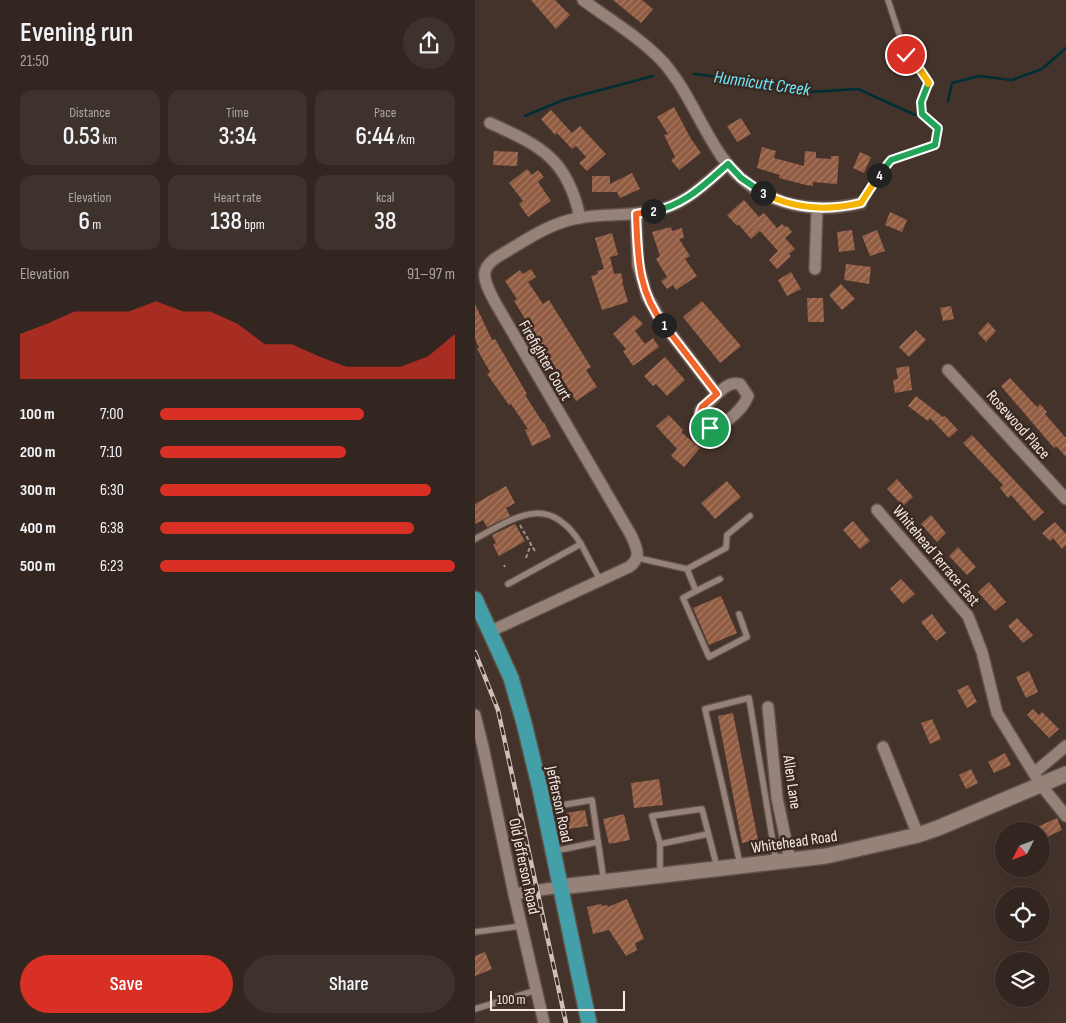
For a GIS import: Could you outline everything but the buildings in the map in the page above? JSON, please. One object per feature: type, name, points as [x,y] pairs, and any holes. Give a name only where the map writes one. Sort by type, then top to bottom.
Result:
[{"type":"highway","name":"Jefferson Road","points":[[475,599],[511,678],[524,723],[544,808],[589,1023]]},
{"type":"main road","name":"Whitehead Road","points":[[560,887],[826,856],[918,835],[957,821],[1037,779],[1066,774]]},
{"type":"street","points":[[583,0],[651,51],[664,64],[682,89],[728,164],[748,183],[771,197],[791,204],[817,209],[861,203]]},
{"type":"street","points":[[490,123],[528,140],[556,163],[571,185],[580,218]]},
{"type":"street","name":"Firefighter Court","points":[[637,558],[637,548],[631,535],[509,329],[484,276],[485,271],[490,263],[552,225],[580,218],[636,214],[661,210],[685,199],[728,164]]},
{"type":"street","points":[[815,269],[817,209]]},
{"type":"street","points":[[636,214],[638,265],[647,296],[661,321],[717,394]]},
{"type":"street","name":"Rosewood Place","points":[[948,370],[1066,499]]},
{"type":"street","name":"Whitehead Terrace East","points":[[877,510],[968,616],[982,652],[997,713],[1037,779],[1066,816]]},
{"type":"street","points":[[491,631],[629,567],[635,563],[637,558]]},
{"type":"street","name":"Allen Lane","points":[[768,707],[783,861]]},
{"type":"street","name":"Old Jefferson Road","points":[[475,715],[544,1023]]},
{"type":"street","points":[[1037,779],[1066,746]]},
{"type":"street","points":[[883,747],[918,835]]},
{"type":"street","name":"Whitehead Road","points":[[514,894],[560,887]]},
{"type":"lane","points":[[861,203],[891,160],[935,145],[938,128],[922,114],[921,102],[929,83],[906,55],[888,0]]},
{"type":"lane","points":[[475,539],[516,518],[538,512],[553,517],[573,530],[600,580]]},
{"type":"lane","points":[[637,558],[687,569],[726,548],[727,535],[750,516]]},
{"type":"lane","points":[[508,584],[581,544]]},
{"type":"lane","points":[[687,569],[696,591]]},
{"type":"lane","points":[[719,579],[683,598],[709,657],[747,637],[739,614]]},
{"type":"lane","points":[[740,866],[705,709],[749,698],[783,861]]},
{"type":"lane","points":[[544,808],[592,800],[604,882]]},
{"type":"lane","points":[[660,876],[661,844],[652,816],[701,809],[718,869]]},
{"type":"lane","points":[[661,844],[708,834]]},
{"type":"lane","points":[[553,852],[598,842]]},
{"type":"lane","points":[[475,932],[521,926]]},
{"type":"lane","points":[[475,1009],[537,990]]},
{"type":"path","points":[[516,518],[536,553]]},
{"type":"path","points":[[526,558],[531,544]]},
{"type":"waterway","name":"Hunnicutt Creek","points":[[948,101],[952,83],[979,76],[1012,80],[1042,69],[1066,48]]},
{"type":"waterway","name":"Hunnicutt Creek","points":[[694,74],[809,92],[858,89],[915,115]]},
{"type":"waterway","name":"Hunnicutt Creek","points":[[525,116],[563,100],[653,76]]},
{"type":"railway","points":[[475,652],[498,710],[566,1023]]},
{"type":"route","points":[[710,428],[702,424],[699,415],[702,407],[717,394],[661,321],[647,296],[638,265],[636,214],[661,210],[674,205],[695,192],[728,164],[741,178],[755,188],[771,197],[791,204],[817,209],[861,203],[891,160],[935,145],[938,128],[922,114],[921,102],[929,83],[906,55]]}]
